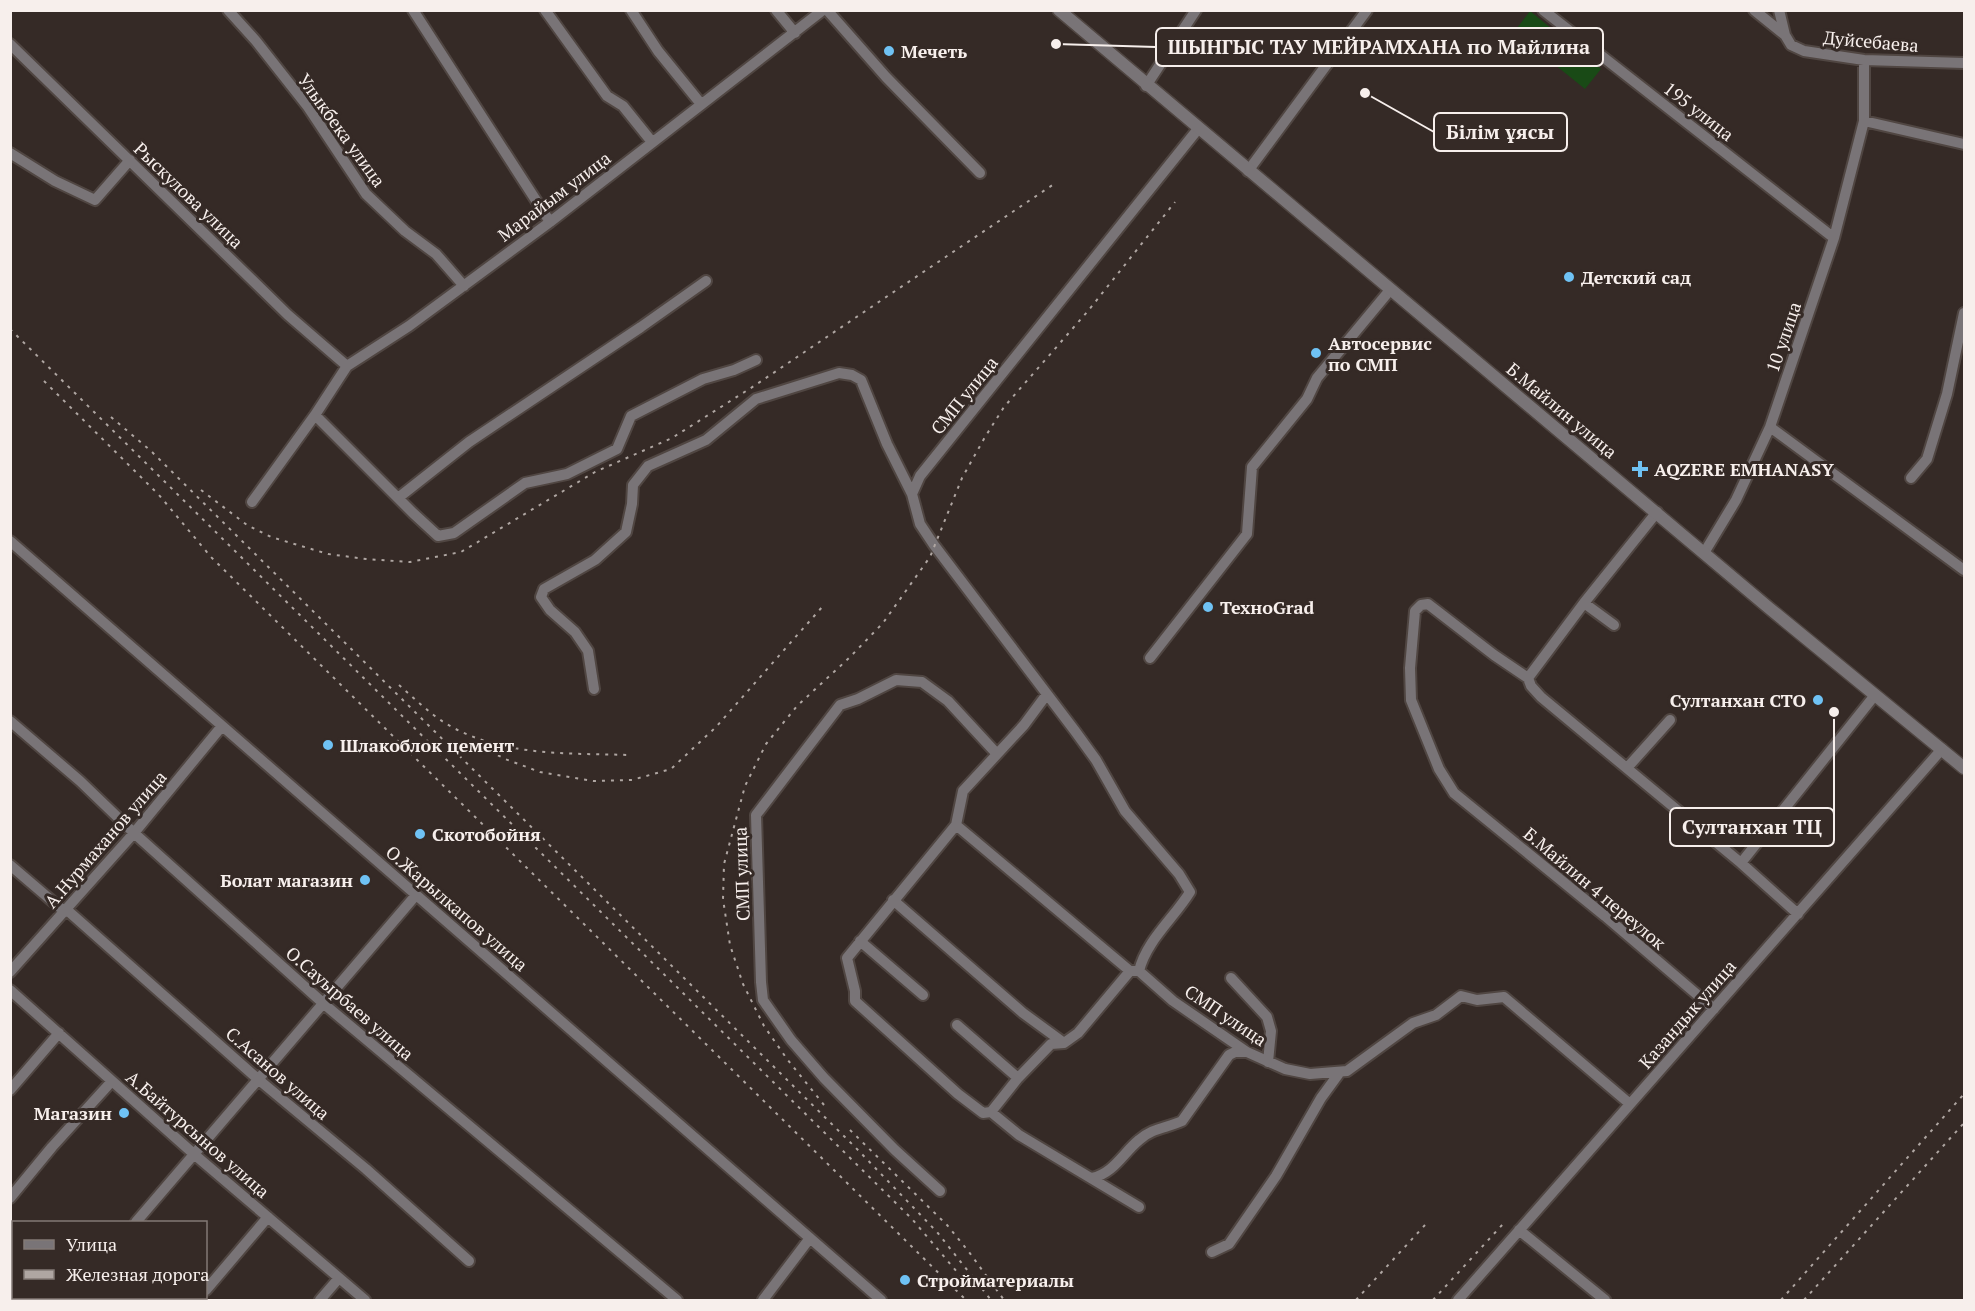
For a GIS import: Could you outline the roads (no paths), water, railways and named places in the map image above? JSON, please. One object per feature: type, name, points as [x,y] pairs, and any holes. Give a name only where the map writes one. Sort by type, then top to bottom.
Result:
[{"type":"street","name":"Улыкбека улица","points":[[228,10],[256,41],[308,107],[366,194],[405,231],[436,254],[464,286]]},
{"type":"street","points":[[413,10],[550,222]]},
{"type":"street","points":[[545,10],[608,96],[622,106],[652,142]]},
{"type":"street","points":[[631,10],[658,51],[701,104]]},
{"type":"street","points":[[776,10],[795,33]]},
{"type":"street","name":"Марайым улица","points":[[252,502],[315,415],[347,366],[409,326],[550,222],[825,10]]},
{"type":"street","points":[[825,10],[886,77],[980,172]]},
{"type":"street","name":"Б.Майлин улица","points":[[1059,10],[1146,86],[1704,553],[1965,768]]},
{"type":"street","points":[[1146,86],[1196,10]]},
{"type":"street","points":[[1248,171],[1367,10]]},
{"type":"street","name":"195 улица","points":[[1543,10],[1834,238]]},
{"type":"street","name":"Дуйсебаева","points":[[1754,10],[1785,35],[1791,45],[1804,51],[1864,60],[1965,63]]},
{"type":"street","points":[[1779,10],[1785,35]]},
{"type":"street","name":"Рыскулова улица","points":[[10,44],[288,315],[347,366]]},
{"type":"street","name":"10 улица","points":[[1704,553],[1736,500],[1770,427],[1834,238],[1864,121],[1864,60]]},
{"type":"street","points":[[1864,121],[1965,144]]},
{"type":"street","name":"СМП улица","points":[[912,494],[920,476],[1198,129]]},
{"type":"street","points":[[10,153],[55,181],[95,200],[129,160]]},
{"type":"street","points":[[398,498],[469,442],[641,327],[706,280]]},
{"type":"street","points":[[1150,658],[1247,534],[1252,467],[1307,399],[1317,378],[1390,290]]},
{"type":"street","points":[[1911,478],[1927,459],[1947,394],[1965,313]]},
{"type":"street","points":[[315,415],[438,536],[454,533],[525,483],[567,474],[617,449],[631,416],[703,379],[735,370],[756,360]]},
{"type":"street","points":[[594,689],[588,651],[574,632],[550,610],[541,597],[544,589],[595,560],[626,532],[632,504],[633,485],[648,466],[706,440],[756,399],[839,372],[861,380],[887,444],[912,494],[920,524],[934,545],[1047,694],[1096,760],[1125,811],[1179,874],[1190,892],[1134,971],[1078,1033],[1064,1043],[1051,1044],[1018,1078],[991,1112],[983,1113],[958,1094],[855,1001],[855,991],[847,958],[956,825],[963,790],[1024,725],[1047,694]]},
{"type":"street","points":[[1770,427],[1965,570]]},
{"type":"street","points":[[1657,512],[1584,603],[1528,678],[1541,697],[1741,863],[1798,914]]},
{"type":"street","name":"О.Жарылкапов улица","points":[[10,541],[881,1300]]},
{"type":"street","points":[[1584,603],[1614,626]]},
{"type":"street","name":"Б.Майлин 4 переулок","points":[[1528,678],[1428,604],[1421,604],[1415,611],[1410,668],[1411,700],[1440,769],[1454,793],[1605,916],[1714,1009]]},
{"type":"street","name":"СМП улица","points":[[940,1191],[895,1150],[824,1078],[791,1040],[763,1000],[760,972],[756,815],[840,705],[858,699],[896,680],[922,682],[948,700],[996,754]]},
{"type":"street","points":[[1741,863],[1875,695]]},
{"type":"street","points":[[1627,768],[1670,720]]},
{"type":"street","name":"О.Сауырбаев улица","points":[[10,721],[80,781],[134,833],[324,1004],[677,1300]]},
{"type":"street","name":"А.Нурмаханов улица","points":[[10,972],[134,833],[222,726]]},
{"type":"street","name":"Казандык улица","points":[[1458,1300],[1942,749]]},
{"type":"street","name":"СМП улица","points":[[956,825],[1134,971],[1247,1052],[1285,1069],[1310,1074],[1344,1071]]},
{"type":"street","name":"С.Асанов улица","points":[[10,865],[259,1080],[366,1169],[469,1262]]},
{"type":"street","points":[[137,1221],[416,895]]},
{"type":"street","points":[[893,900],[1023,1013],[1064,1043]]},
{"type":"street","points":[[860,941],[923,995]]},
{"type":"street","name":"СМП улица","points":[[1231,978],[1267,1017],[1272,1031],[1268,1062]]},
{"type":"street","name":"А.Байтурсынов улица","points":[[10,990],[195,1155],[365,1300]]},
{"type":"street","points":[[1212,1252],[1229,1244],[1276,1176],[1321,1098],[1344,1071],[1413,1023],[1436,1015],[1461,996],[1477,1000],[1504,997],[1630,1104]]},
{"type":"street","points":[[957,1025],[1018,1078]]},
{"type":"street","points":[[10,1090],[59,1033]]},
{"type":"street","points":[[1092,1178],[1113,1168],[1137,1140],[1153,1129],[1182,1121],[1229,1055],[1235,1052],[1247,1052]]},
{"type":"street","points":[[10,1198],[52,1147],[112,1081]]},
{"type":"street","points":[[991,1112],[1019,1135],[1139,1207]]},
{"type":"street","points":[[207,1289],[268,1217]]},
{"type":"street","points":[[1519,1230],[1605,1300]]},
{"type":"street","points":[[763,1300],[810,1238]]},
{"type":"street","points":[[320,1300],[339,1278]]},
{"type":"railway","points":[[201,490],[247,525],[271,537],[328,554],[410,562],[461,552],[595,472],[672,438],[754,386],[1054,184]]},
{"type":"railway","points":[[824,1105],[764,1026],[743,984],[730,945],[723,899],[724,864],[745,786],[766,744],[797,706],[883,623],[930,557],[962,478],[1004,407],[1088,311],[1175,202]]},
{"type":"railway","points":[[10,329],[912,1219],[963,1279]]},
{"type":"railway","points":[[44,381],[159,495],[211,557],[966,1300]]},
{"type":"railway","points":[[111,417],[151,451],[856,1148],[937,1232],[991,1300]]},
{"type":"railway","points":[[482,747],[505,759],[540,772],[593,781],[632,780],[671,769],[716,727],[823,606]]},
{"type":"railway","points":[[399,685],[445,723],[489,742],[535,751],[630,755]]},
{"type":"railway","points":[[1781,1300],[1964,1094]]},
{"type":"railway","points":[[1804,1300],[1964,1123]]},
{"type":"railway","points":[[850,1130],[947,1225],[1004,1300]]},
{"type":"railway","points":[[1433,1300],[1503,1224]]},
{"type":"railway","points":[[1356,1300],[1425,1225]]},
{"type":"place","name":"ШЫНГЫС ТАУ МЕЙРАМХАНА по Майлина","points":[[1056,44]]},
{"type":"place","name":"Мечеть","points":[[889,51]]},
{"type":"place","name":"Білім ұясы","points":[[1365,93]]},
{"type":"place","name":"Детский сад","points":[[1569,277]]},
{"type":"place","name":"Автосервис по СМП","points":[[1316,353]]},
{"type":"place","name":"AQZERE EMHANASY","points":[[1640,469]]},
{"type":"place","name":"ТехноGrad","points":[[1208,607]]},
{"type":"place","name":"Султанхан СТО","points":[[1818,700]]},
{"type":"place","name":"Султанхан ТЦ","points":[[1834,712]]},
{"type":"place","name":"Шлакоблок цемент","points":[[328,745]]},
{"type":"place","name":"Скотобойня","points":[[420,834]]},
{"type":"place","name":"Болат магазин","points":[[365,880]]},
{"type":"place","name":"Магазин","points":[[124,1113]]},
{"type":"place","name":"Стройматериалы","points":[[905,1280]]}]
